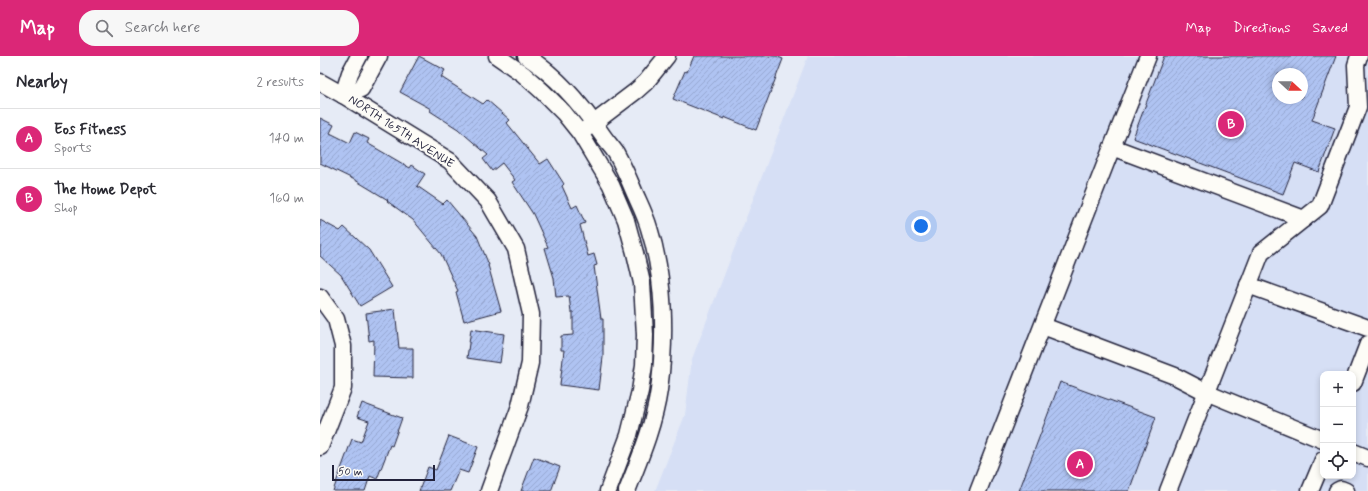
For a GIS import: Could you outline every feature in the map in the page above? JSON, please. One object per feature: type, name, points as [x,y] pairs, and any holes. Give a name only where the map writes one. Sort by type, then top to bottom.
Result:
[{"type":"street","points":[[344,95],[350,73],[359,56]]},
{"type":"street","points":[[344,95],[361,89],[379,56]]},
{"type":"street","points":[[497,56],[523,74],[542,91],[564,113],[580,133],[611,185],[622,209],[632,240],[642,283],[645,335],[644,365],[640,391],[629,435],[608,491]]},
{"type":"street","points":[[526,56],[570,93],[594,122],[616,153],[649,227],[658,268],[662,301],[662,360],[653,416],[644,446],[627,491]]},
{"type":"street","points":[[580,133],[646,82],[667,56]]},
{"type":"street","points":[[978,491],[1148,56]]},
{"type":"street","points":[[1168,491],[1261,253],[1320,206],[1358,107],[1356,65],[1359,56]]},
{"type":"street","name":"NORTH 165TH AVENUE","points":[[320,82],[344,95],[450,161],[488,201],[516,249],[531,314],[530,363],[520,406],[489,491]]},
{"type":"street","points":[[1112,147],[1304,219]]},
{"type":"street","points":[[1248,285],[1368,328]]},
{"type":"street","points":[[320,297],[336,319],[343,346],[343,388],[320,447]]},
{"type":"street","points":[[1043,326],[1175,376],[1206,392],[1320,439]]},
{"type":"street","points":[[1356,375],[1368,344]]},
{"type":"street","points":[[1356,453],[1368,458]]},
{"type":"street","points":[[1310,491],[1320,467]]},
{"type":"street","points":[[1337,491],[1342,489],[1346,491]]},
{"type":"shaded area","points":[[808,56],[1368,56],[1368,491],[655,491],[685,415],[692,359]]},
{"type":"building","points":[[419,56],[445,70],[441,77],[483,104],[487,100],[510,120],[507,123],[540,164],[548,159],[564,184],[562,186],[572,208],[577,205],[585,223],[580,225],[588,256],[594,254],[597,265],[594,266],[601,319],[603,319],[603,357],[599,390],[560,385],[564,350],[561,350],[561,336],[573,335],[573,312],[571,312],[569,296],[556,297],[554,278],[545,248],[548,247],[533,214],[512,182],[515,180],[502,163],[492,171],[483,159],[488,155],[458,129],[430,111],[431,109],[400,92]]},
{"type":"building","points":[[694,56],[776,56],[783,59],[756,130],[673,99],[685,71],[687,72]]},
{"type":"building","points":[[1164,56],[1336,56],[1312,120],[1335,128],[1319,172],[1295,163],[1283,194],[1133,138]]},
{"type":"building","points":[[320,118],[334,125],[330,133],[350,143],[355,132],[369,139],[367,143],[410,168],[412,165],[425,174],[417,186],[443,204],[447,200],[477,236],[489,265],[501,311],[464,321],[456,292],[458,291],[441,254],[413,220],[387,201],[388,200],[355,180],[320,163]]},
{"type":"building","points":[[320,220],[340,231],[344,227],[369,250],[392,287],[360,306],[341,275],[320,256]]},
{"type":"building","points":[[395,309],[399,348],[413,348],[413,378],[373,377],[374,340],[369,341],[366,313]]},
{"type":"building","points":[[471,329],[504,334],[500,363],[467,358]]},
{"type":"building","points":[[1060,382],[1156,417],[1129,491],[1019,491]]},
{"type":"building","points":[[362,403],[402,418],[392,446],[390,445],[377,479],[370,476],[365,491],[333,491],[352,439],[361,442],[369,421],[357,417]]},
{"type":"building","points":[[449,436],[478,447],[468,473],[459,470],[450,491],[419,491],[428,467],[436,470]]},
{"type":"building","points":[[534,457],[560,467],[551,491],[521,491]]},
{"type":"place","name":"The Home Depot","points":[[1231,124]]},
{"type":"place","name":"Eos Fitness","points":[[1080,464]]}]
